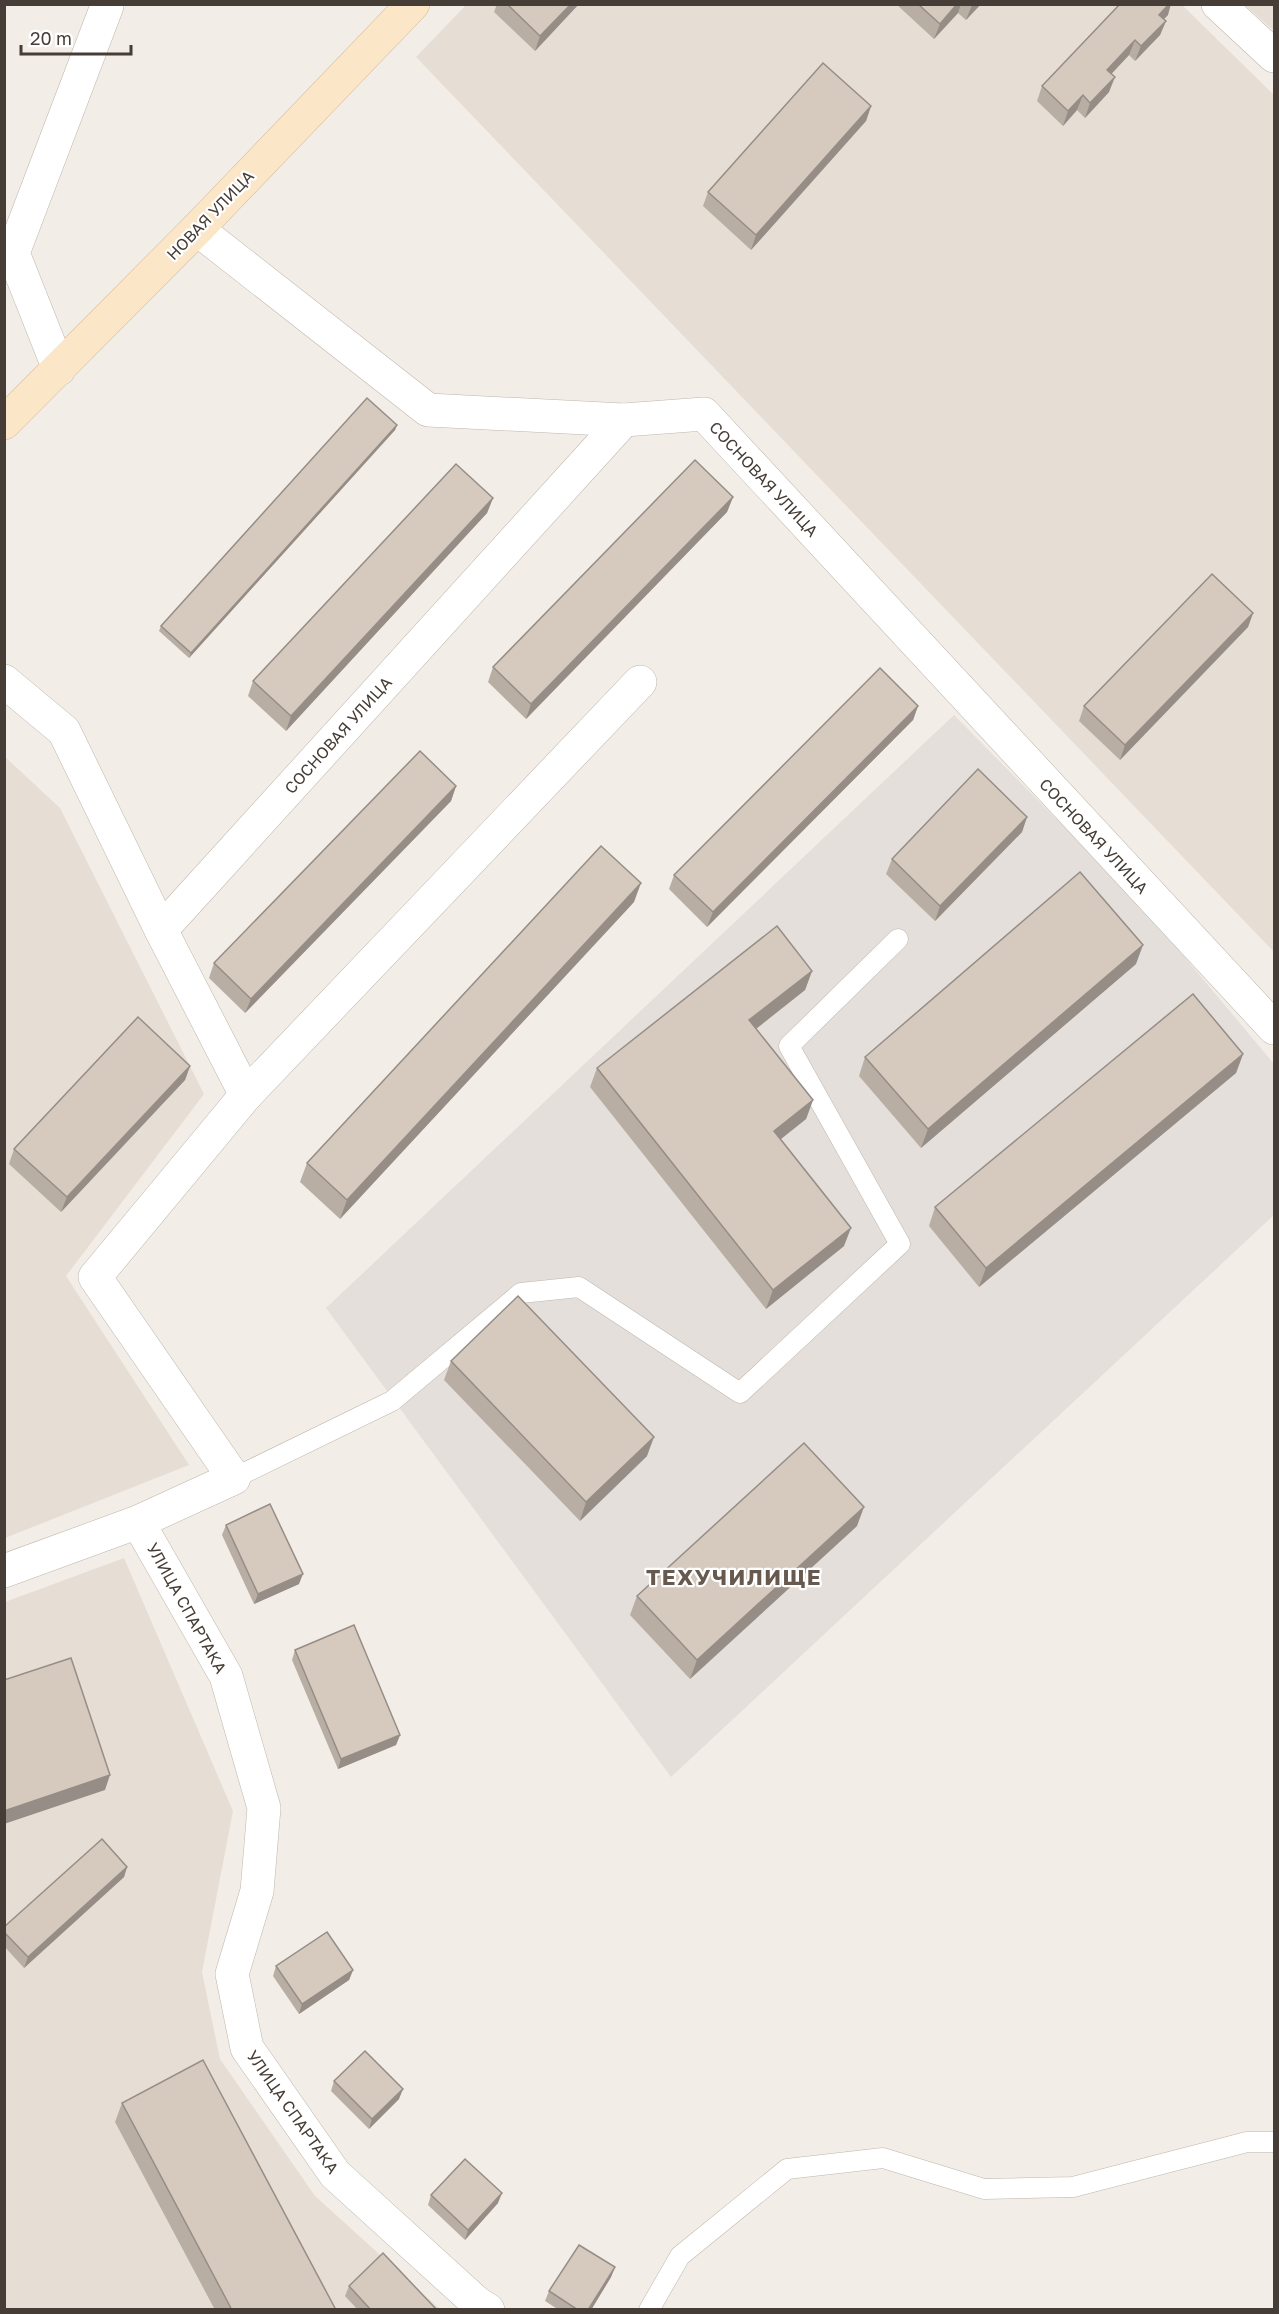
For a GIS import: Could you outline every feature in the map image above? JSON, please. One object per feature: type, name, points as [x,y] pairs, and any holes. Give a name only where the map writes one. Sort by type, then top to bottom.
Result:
[{"type":"street","name":"НОВАЯ УЛИЦА","points":[[4,423],[197,229],[413,4]]},
{"type":"street","points":[[1218,4],[1275,56]]},
{"type":"street","points":[[59,369],[13,253],[107,6]]},
{"type":"street","points":[[197,229],[428,410],[624,420]]},
{"type":"street","name":"СОСНОВАЯ УЛИЦА","points":[[161,930],[624,420],[704,414],[1275,1028]]},
{"type":"street","points":[[4,681],[64,731],[161,930],[246,1095]]},
{"type":"street","points":[[4,1571],[138,1522],[234,1478],[95,1277],[246,1095],[640,682]]},
{"type":"street","name":"УЛИЦА СПАРТАКА","points":[[138,1522],[226,1676],[264,1808],[257,1891],[232,1974],[247,2048],[335,2174],[479,2307]]},
{"type":"lane","points":[[234,1478],[392,1401],[521,1293],[579,1287],[740,1393],[900,1244],[789,1046],[898,939]]},
{"type":"lane","points":[[649,2310],[680,2256],[787,2169],[883,2158],[984,2189],[1073,2187],[1247,2142],[1275,2142]]},
{"type":"shaded area","points":[[1181,4],[1274,95],[1274,952],[416,57],[466,5]]},
{"type":"shaded area","points":[[1245,5],[1274,5],[1274,31]]},
{"type":"shaded area","points":[[954,715],[1141,905],[1274,1064],[1274,1215],[671,1777],[326,1308]]},
{"type":"shaded area","points":[[4,756],[60,808],[204,1094],[66,1276],[189,1465],[5,1538]]},
{"type":"shaded area","points":[[124,1558],[233,1811],[202,1972],[220,2059],[315,2196],[440,2309],[5,2310],[5,1602]]},
{"type":"building","points":[[507,4],[571,4],[540,36]]},
{"type":"building","points":[[918,4],[957,4],[940,24]]},
{"type":"building","points":[[1120,4],[1169,4],[1159,15],[1166,21],[1141,46],[1135,40],[1107,70],[1115,77],[1090,103],[1083,95],[1068,111],[1042,86]]},
{"type":"building","points":[[823,63],[871,106],[756,235],[708,192]]},
{"type":"building","points":[[367,398],[397,425],[191,653],[161,626]]},
{"type":"building","points":[[695,460],[733,497],[531,704],[493,667]]},
{"type":"building","points":[[456,464],[493,498],[291,716],[253,681]]},
{"type":"building","points":[[1212,574],[1253,613],[1125,745],[1084,706]]},
{"type":"building","points":[[880,668],[918,706],[713,912],[674,875]]},
{"type":"building","points":[[420,751],[456,786],[251,999],[214,963]]},
{"type":"building","points":[[978,769],[1027,817],[940,906],[892,859]]},
{"type":"building","points":[[601,846],[641,883],[347,1200],[307,1163]]},
{"type":"building","points":[[1080,872],[1143,945],[928,1129],[865,1057]]},
{"type":"building","points":[[777,926],[812,971],[749,1020],[813,1100],[774,1131],[851,1228],[773,1290],[597,1068]]},
{"type":"building","points":[[1193,994],[1243,1054],[986,1268],[935,1207]]},
{"type":"building","points":[[138,1017],[190,1066],[67,1197],[14,1149]]},
{"type":"building","points":[[518,1296],[654,1437],[586,1502],[451,1361]]},
{"type":"building","points":[[804,1443],[864,1507],[697,1660],[637,1596]]},
{"type":"building","points":[[270,1504],[303,1574],[258,1594],[226,1525]]},
{"type":"building","points":[[354,1625],[400,1735],[341,1759],[295,1650]]},
{"type":"building","points":[[71,1658],[110,1775],[4,1811],[4,1680]]},
{"type":"building","points":[[102,1839],[127,1867],[28,1957],[4,1932],[4,1927]]},
{"type":"building","points":[[327,1932],[353,1970],[302,2004],[276,1966]]},
{"type":"building","points":[[365,2051],[403,2089],[372,2119],[334,2081]]},
{"type":"building","points":[[203,2060],[336,2310],[232,2310],[122,2103]]},
{"type":"building","points":[[465,2159],[502,2193],[468,2230],[431,2195]]},
{"type":"building","points":[[579,2245],[615,2267],[588,2310],[578,2310],[549,2291]]},
{"type":"building","points":[[383,2253],[437,2310],[371,2310],[349,2286]]},
{"type":"district","name":"ТЕХУЧИЛИЩЕ","points":[[734,1577]]}]
